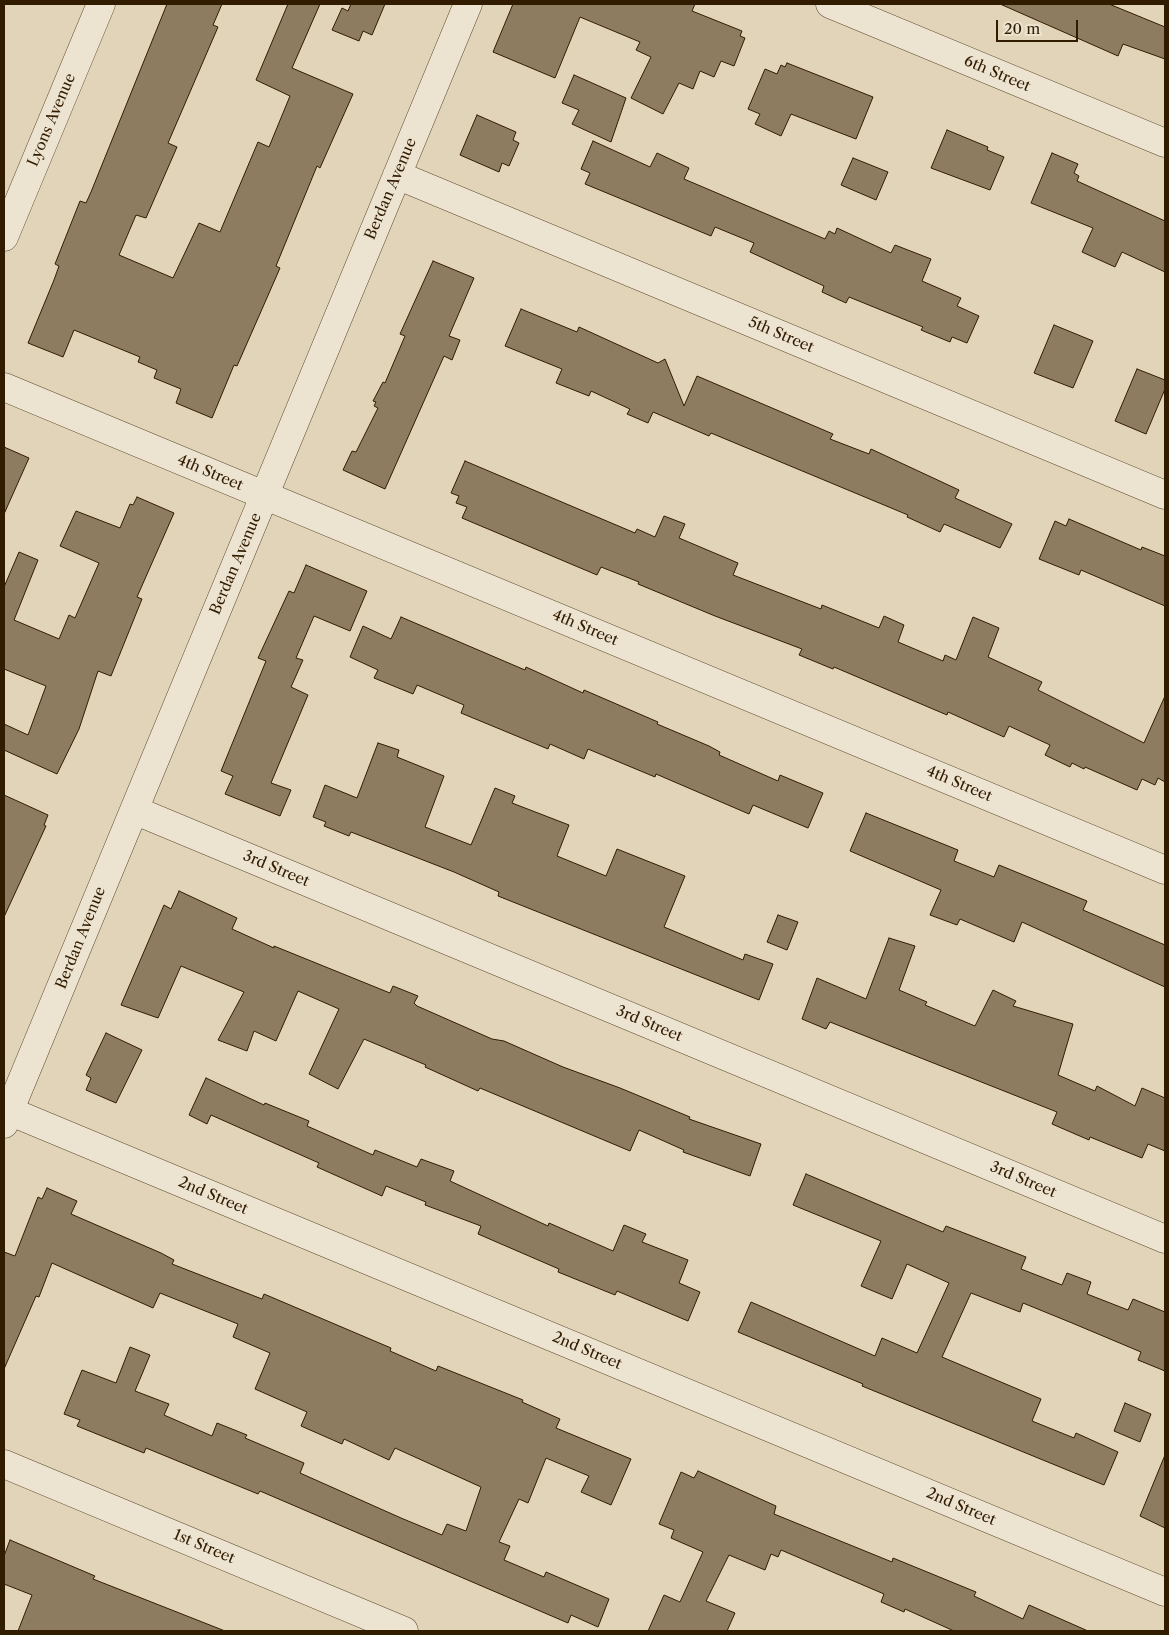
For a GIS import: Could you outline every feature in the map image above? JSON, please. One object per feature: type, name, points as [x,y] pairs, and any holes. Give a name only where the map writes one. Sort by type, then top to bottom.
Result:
[{"type":"street","name":"Lyons Avenue","points":[[4,237],[101,4]]},
{"type":"street","name":"Berdan Avenue","points":[[6,1117],[468,4]]},
{"type":"street","name":"6th Street","points":[[830,4],[1165,143]]},
{"type":"street","name":"5th Street","points":[[397,175],[1165,495]]},
{"type":"street","name":"4th Street","points":[[4,387],[1165,870]]},
{"type":"street","name":"3rd Street","points":[[134,810],[1165,1239]]},
{"type":"street","name":"2nd Street","points":[[6,1117],[1165,1592]]},
{"type":"street","name":"1st Street","points":[[4,1464],[404,1631]]},
{"type":"building","points":[[167,4],[222,4],[213,25],[218,27],[168,143],[177,147],[146,218],[136,215],[119,255],[173,278],[199,223],[220,232],[258,142],[269,147],[290,96],[256,80],[288,4],[320,4],[292,68],[353,94],[320,168],[317,166],[276,266],[280,268],[237,366],[234,365],[212,418],[176,403],[181,389],[154,378],[157,370],[138,362],[140,357],[74,330],[63,357],[28,343],[54,280],[59,266],[55,264],[80,201],[86,203],[91,192]]},
{"type":"building","points":[[351,4],[385,4],[372,35],[363,31],[359,41],[332,30],[342,8],[348,11]]},
{"type":"building","points":[[513,4],[695,4],[692,11],[742,31],[740,36],[745,38],[734,66],[721,61],[714,77],[700,71],[693,89],[679,83],[663,114],[631,98],[651,57],[636,50],[640,42],[580,17],[555,78],[493,52]]},
{"type":"building","points":[[1000,4],[1109,4],[1165,27],[1165,59],[1123,44],[1118,56]]},
{"type":"building","points":[[787,63],[873,97],[856,139],[791,114],[781,136],[755,124],[760,114],[748,109],[765,69],[777,74],[781,65],[785,67]]},
{"type":"building","points":[[574,75],[626,98],[611,142],[572,124],[579,110],[562,103]]},
{"type":"building","points":[[477,115],[516,132],[513,140],[519,143],[509,166],[502,163],[499,172],[460,155]]},
{"type":"building","points":[[947,130],[988,147],[987,150],[1004,157],[990,190],[931,168]]},
{"type":"building","points":[[593,141],[650,167],[657,153],[689,168],[684,179],[825,239],[829,231],[835,234],[837,228],[891,253],[895,245],[931,259],[922,281],[961,298],[957,306],[979,316],[967,343],[952,337],[950,342],[921,330],[923,327],[849,297],[846,303],[822,292],[824,286],[750,252],[754,243],[715,227],[711,236],[585,184],[590,173],[581,169]]},
{"type":"building","points":[[1052,153],[1078,164],[1074,173],[1079,176],[1077,181],[1165,221],[1165,272],[1122,252],[1115,267],[1082,252],[1093,228],[1031,203]]},
{"type":"building","points":[[853,158],[888,172],[876,200],[841,185]]},
{"type":"building","points":[[433,261],[474,278],[449,336],[460,340],[452,360],[444,356],[385,489],[343,470],[352,451],[356,452],[378,408],[374,406],[376,402],[373,401],[383,382],[385,383],[405,336],[400,334]]},
{"type":"building","points":[[521,309],[577,332],[579,327],[658,363],[665,359],[684,406],[697,376],[833,434],[830,439],[869,454],[871,449],[959,490],[955,498],[1012,524],[1000,548],[944,524],[940,532],[907,517],[908,515],[711,433],[709,436],[653,412],[648,423],[627,414],[630,409],[591,391],[589,396],[556,383],[562,369],[505,346]]},
{"type":"building","points":[[1054,325],[1093,341],[1073,388],[1034,373]]},
{"type":"building","points":[[1137,369],[1165,380],[1165,389],[1146,434],[1115,421]]},
{"type":"building","points":[[4,447],[29,458],[4,514]]},
{"type":"building","points":[[465,461],[635,533],[637,529],[655,537],[664,516],[685,524],[679,538],[738,563],[733,575],[821,609],[822,605],[879,628],[884,616],[904,625],[898,642],[943,661],[945,655],[956,660],[973,617],[999,628],[988,657],[1042,682],[1038,690],[1144,743],[1165,696],[1165,782],[1158,778],[1155,785],[1142,779],[1137,790],[1085,767],[1084,769],[1072,763],[1070,767],[1045,755],[1050,745],[1009,726],[1004,737],[948,712],[947,715],[834,667],[833,669],[799,655],[802,649],[715,616],[638,584],[639,582],[601,567],[597,575],[462,518],[467,507],[456,503],[459,496],[451,493]]},
{"type":"building","points":[[137,497],[174,513],[137,597],[142,599],[111,676],[98,671],[79,729],[57,774],[4,750],[4,724],[28,735],[46,686],[4,669],[4,587],[19,552],[38,560],[14,620],[59,639],[69,615],[75,618],[99,563],[60,546],[76,511],[120,528],[130,504],[133,505]]},
{"type":"building","points":[[1069,519],[1141,550],[1142,547],[1165,556],[1165,606],[1081,570],[1079,575],[1039,559],[1055,521],[1066,526]]},
{"type":"building","points":[[306,565],[367,591],[350,631],[314,616],[296,658],[303,660],[291,687],[308,695],[271,783],[291,790],[280,816],[225,794],[233,776],[221,771],[266,661],[258,658],[289,591],[294,593]]},
{"type":"building","points":[[401,617],[525,670],[526,667],[583,693],[584,690],[658,722],[657,724],[709,746],[720,752],[719,755],[778,781],[780,775],[823,793],[808,828],[753,805],[749,814],[656,774],[655,777],[588,749],[584,759],[550,744],[548,749],[461,713],[464,705],[417,685],[413,694],[374,678],[378,670],[350,657],[363,626],[391,639]]},
{"type":"building","points":[[378,743],[399,750],[397,757],[444,776],[425,827],[471,845],[495,788],[515,796],[512,803],[569,825],[557,856],[606,876],[617,849],[685,876],[664,927],[743,960],[745,954],[773,964],[759,1000],[498,896],[499,892],[454,872],[351,832],[349,836],[324,826],[326,822],[313,817],[325,785],[357,798]]},
{"type":"building","points":[[4,795],[48,815],[44,825],[46,826],[4,917]]},
{"type":"building","points":[[866,813],[958,850],[954,861],[994,877],[999,865],[1087,901],[1083,910],[1165,945],[1165,987],[1022,922],[1014,942],[960,919],[957,925],[930,915],[941,890],[850,851]]},
{"type":"building","points":[[179,891],[237,918],[232,929],[274,948],[274,946],[390,993],[393,986],[418,996],[414,1003],[417,1006],[492,1039],[504,1041],[563,1067],[620,1088],[690,1117],[689,1119],[761,1144],[750,1176],[683,1152],[684,1150],[639,1130],[630,1151],[480,1088],[478,1091],[425,1067],[426,1065],[364,1039],[338,1089],[309,1074],[339,1009],[298,991],[276,1041],[254,1031],[247,1051],[218,1040],[244,992],[181,966],[158,1018],[121,1005],[164,905],[171,909]]},
{"type":"building","points":[[778,915],[798,922],[787,950],[767,942]]},
{"type":"building","points":[[889,938],[915,946],[899,990],[927,1002],[925,1005],[975,1026],[993,990],[1016,1001],[1013,1006],[1073,1024],[1058,1075],[1095,1091],[1097,1086],[1135,1106],[1142,1088],[1165,1098],[1165,1151],[1148,1144],[1142,1158],[1090,1137],[1089,1140],[1052,1124],[1057,1112],[830,1022],[826,1029],[802,1019],[817,978],[866,999]]},
{"type":"building","points":[[106,1033],[142,1050],[116,1103],[86,1090],[91,1078],[86,1075]]},
{"type":"building","points":[[206,1078],[264,1105],[265,1103],[309,1121],[307,1126],[373,1155],[375,1150],[417,1167],[421,1159],[454,1171],[450,1181],[548,1226],[549,1223],[613,1251],[624,1225],[646,1234],[642,1242],[688,1260],[679,1283],[700,1292],[688,1321],[617,1291],[615,1295],[558,1272],[559,1269],[478,1234],[481,1226],[425,1205],[426,1202],[386,1186],[382,1196],[317,1167],[319,1163],[211,1115],[207,1124],[189,1115]]},
{"type":"building","points":[[806,1174],[943,1232],[946,1226],[1026,1257],[1021,1269],[1062,1285],[1067,1273],[1091,1282],[1087,1294],[1128,1310],[1133,1299],[1165,1312],[1165,1371],[1138,1360],[1141,1352],[1023,1303],[1020,1312],[971,1293],[942,1357],[1041,1399],[1032,1421],[1074,1438],[1076,1433],[1118,1452],[1104,1485],[862,1386],[863,1384],[738,1332],[751,1302],[875,1356],[882,1338],[917,1353],[949,1283],[907,1264],[892,1299],[861,1286],[881,1241],[793,1205]]},
{"type":"building","points":[[47,1188],[77,1201],[71,1214],[161,1253],[174,1260],[172,1264],[262,1299],[264,1294],[391,1348],[390,1351],[436,1371],[438,1366],[523,1400],[522,1402],[560,1419],[556,1428],[631,1459],[611,1505],[581,1492],[589,1476],[546,1458],[528,1503],[519,1499],[499,1542],[510,1546],[504,1560],[544,1577],[546,1572],[609,1599],[598,1627],[571,1615],[568,1623],[260,1491],[258,1494],[146,1448],[144,1453],[77,1426],[80,1420],[64,1414],[82,1370],[116,1383],[130,1347],[150,1355],[135,1391],[169,1404],[164,1415],[212,1436],[217,1423],[247,1435],[245,1438],[304,1463],[300,1473],[442,1535],[447,1524],[466,1531],[481,1487],[395,1448],[389,1460],[344,1439],[342,1444],[301,1426],[307,1412],[255,1389],[270,1353],[233,1337],[238,1324],[160,1293],[153,1308],[52,1263],[39,1297],[36,1296],[4,1369],[4,1252],[15,1256],[38,1197],[42,1199]]},
{"type":"building","points":[[1125,1403],[1151,1414],[1140,1442],[1114,1431]]},
{"type":"building","points":[[1165,1455],[1165,1528],[1140,1516]]},
{"type":"building","points":[[698,1471],[776,1506],[774,1514],[892,1562],[893,1558],[976,1592],[974,1596],[1023,1619],[1029,1605],[1088,1631],[954,1631],[905,1609],[904,1612],[881,1602],[884,1594],[781,1550],[778,1557],[771,1554],[765,1570],[729,1555],[706,1601],[735,1613],[727,1631],[648,1631],[664,1595],[680,1602],[703,1552],[671,1538],[674,1530],[659,1524],[681,1472],[694,1478]]},
{"type":"building","points":[[10,1540],[95,1576],[93,1579],[225,1631],[18,1631],[32,1595],[4,1584],[4,1556]]}]
